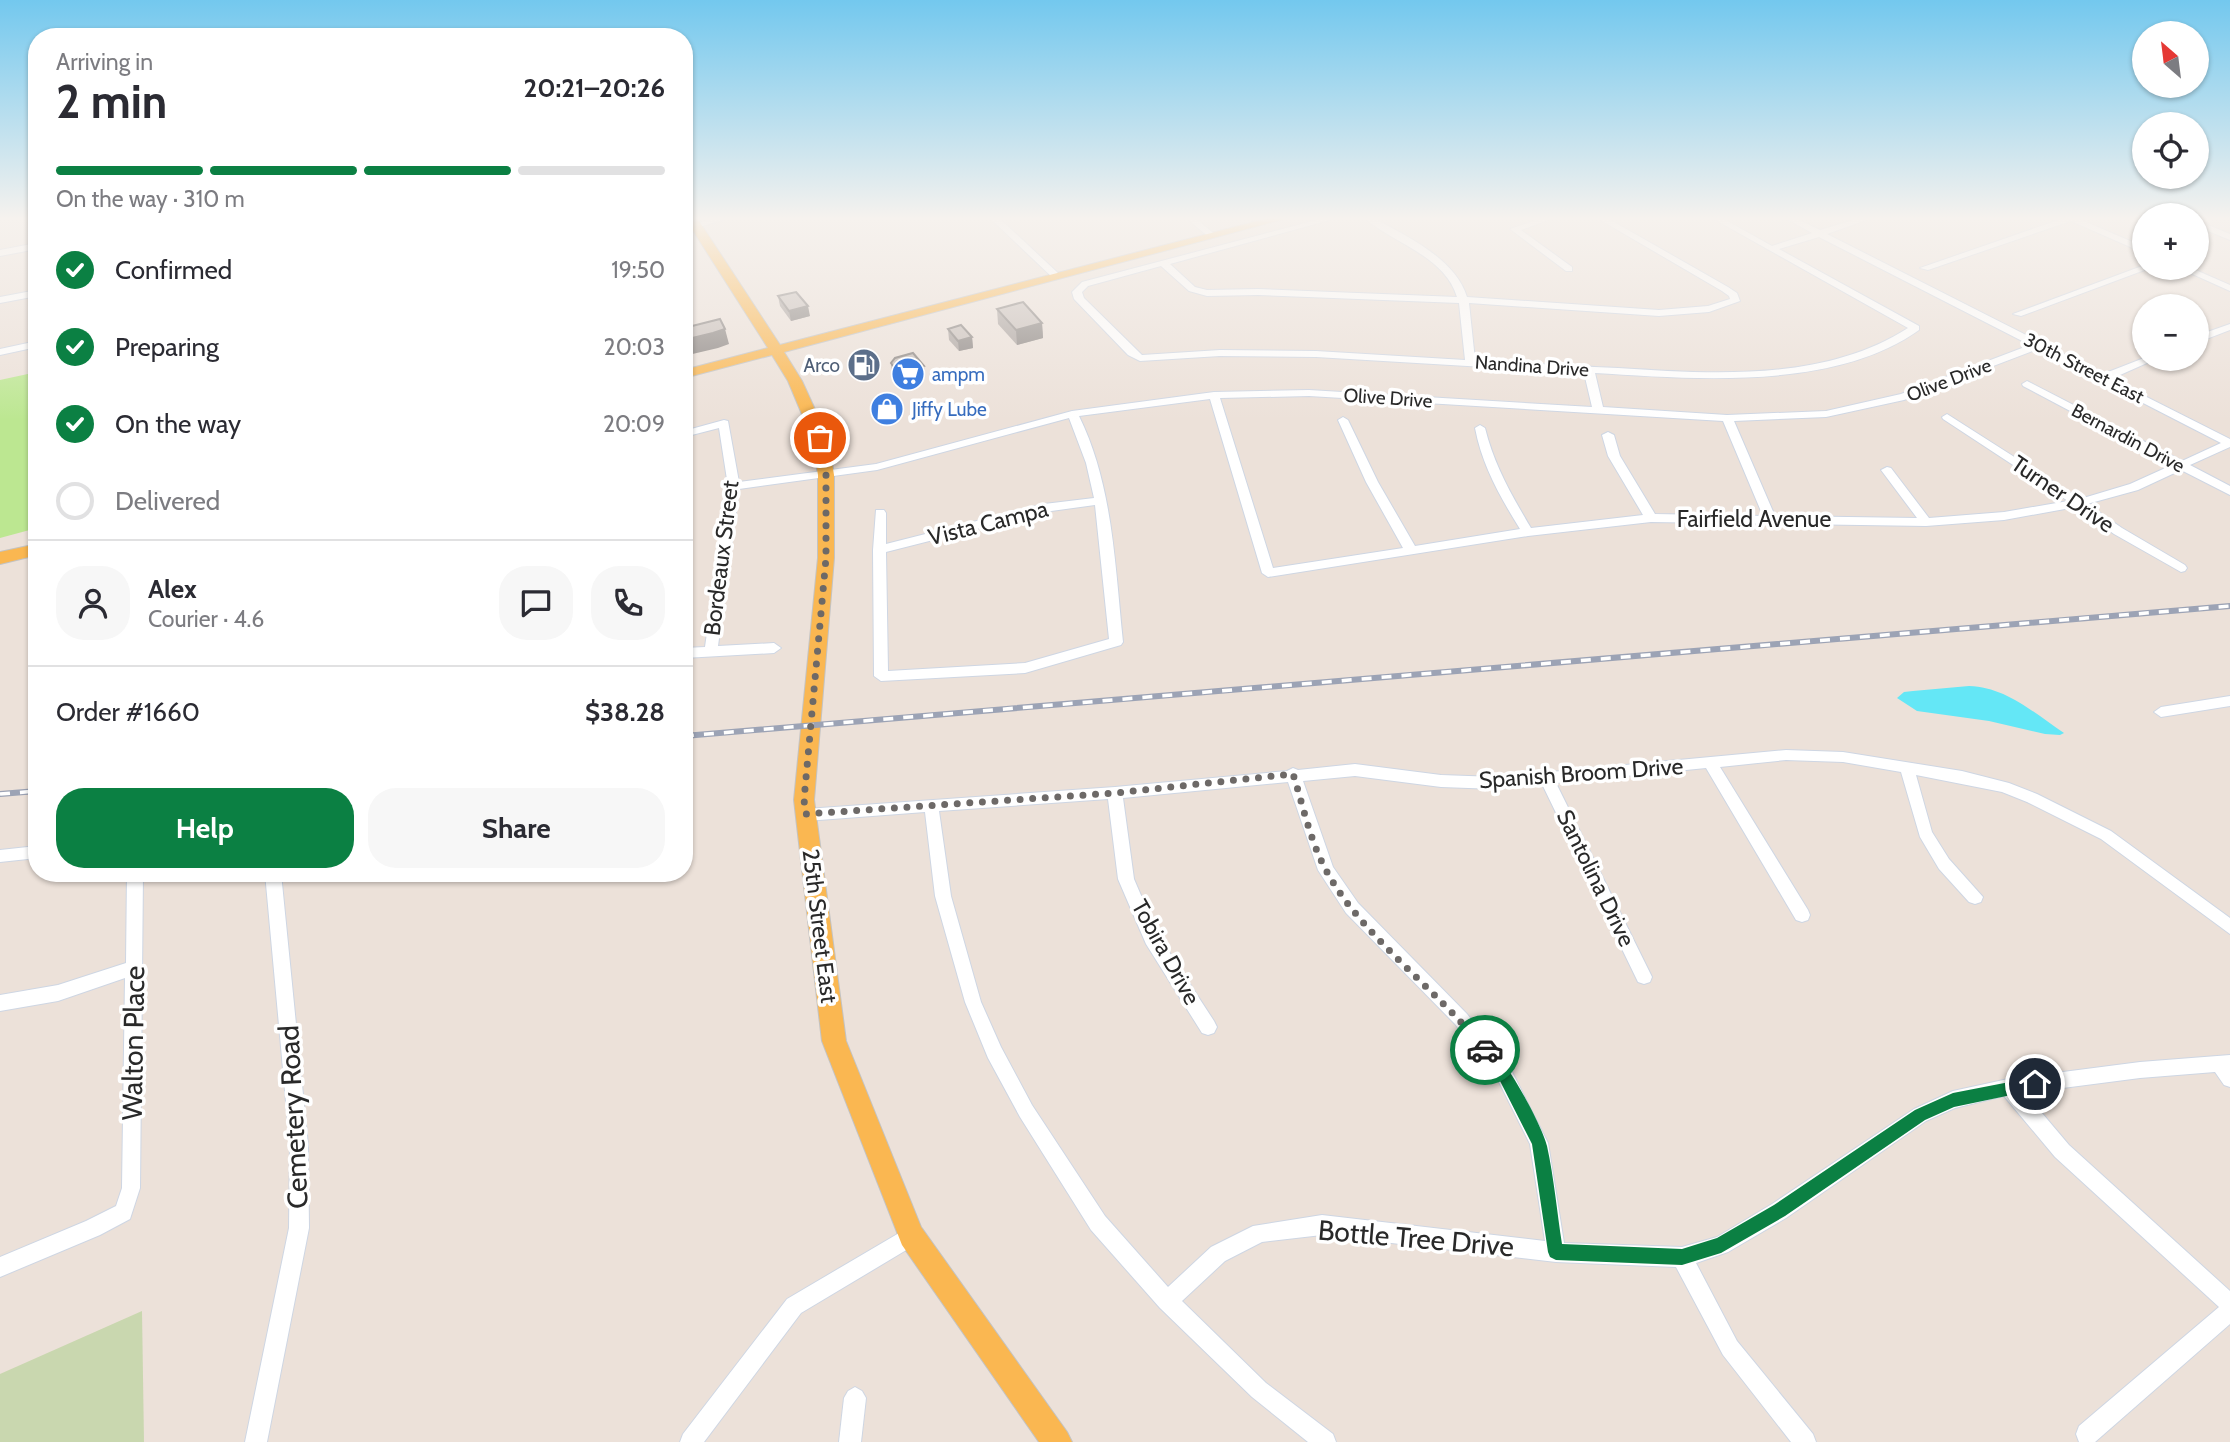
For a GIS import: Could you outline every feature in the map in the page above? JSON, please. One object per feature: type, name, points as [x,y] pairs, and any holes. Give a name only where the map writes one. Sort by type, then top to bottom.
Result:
[{"type":"main road","name":"25th Street East","points":[[736,285],[809,407],[820,438],[826,475],[826,558],[804,800],[834,1041],[911,1236],[1057,1442]]},
{"type":"main road","points":[[693,372],[1021,285]]},
{"type":"main road","points":[[0,545],[28,538]]},
{"type":"main road","points":[[0,558],[28,551]]},
{"type":"street","name":"Nandina Drive","points":[[1084,285],[1077,292],[1079,299],[1140,358],[1261,352],[1695,376],[1779,373],[1822,366],[1862,355],[1908,334],[1915,328],[1840,285]]},
{"type":"street","points":[[1188,285],[1207,293],[1258,292],[1463,300],[1660,313],[1709,310],[1735,301],[1734,295],[1719,285]]},
{"type":"street","points":[[1457,285],[1463,300],[1470,362]]},
{"type":"street","name":"30th Street East","points":[[1922,285],[2230,443]]},
{"type":"street","points":[[2018,314],[2097,285]]},
{"type":"street","points":[[0,300],[28,295]]},
{"type":"street","points":[[2209,335],[2230,327]]},
{"type":"street","name":"Olive Drive","points":[[734,486],[826,475],[912,460],[1072,414],[1213,395],[1309,393],[1727,418],[1792,417],[1869,407],[1917,393],[2039,345]]},
{"type":"street","points":[[0,352],[28,346]]},
{"type":"street","points":[[2103,378],[2132,367]]},
{"type":"street","points":[[1589,370],[1598,411]]},
{"type":"street","name":"Bernardin Drive","points":[[2027,384],[2230,491]]},
{"type":"street","name":"Fairfield Avenue","points":[[1213,395],[1268,573],[1528,532],[1651,518],[1926,522],[2004,516],[2078,503],[2134,487],[2230,443]]},
{"type":"street","points":[[880,513],[881,676],[1025,668],[1116,642],[1099,500],[1088,451],[1072,414]]},
{"type":"street","name":"Turner Drive","points":[[1947,417],[2119,531],[2181,568]]},
{"type":"street","points":[[1727,418],[1770,518]]},
{"type":"street","points":[[1343,420],[1373,482],[1412,552]]},
{"type":"street","name":"Bordeaux Street","points":[[693,432],[724,424],[734,486],[710,651]]},
{"type":"street","points":[[1480,428],[1483,447],[1509,501],[1528,532]]},
{"type":"street","points":[[1608,435],[1614,456],[1651,518]]},
{"type":"street","points":[[1887,470],[1926,522]]},
{"type":"street","name":"Vista Campa","points":[[879,550],[1044,508],[1099,500]]},
{"type":"street","points":[[693,652],[774,648]]},
{"type":"street","points":[[2161,712],[2230,701]]},
{"type":"street","name":"Spanish Broom Drive","points":[[806,814],[1115,793],[1355,770],[1441,781],[1496,783],[1786,755],[1843,757],[2004,787],[2070,815],[2106,835],[2230,927]]},
{"type":"street","points":[[1710,763],[1802,915]]},
{"type":"street","points":[[1907,769],[1925,833],[1944,864],[1975,897]]},
{"type":"street","points":[[1293,774],[1326,870],[1352,908],[1461,1019],[1504,1074],[1539,1143],[1556,1252]]},
{"type":"street","name":"Santolina Drive","points":[[1547,779],[1644,977]]},
{"type":"street","name":"Tobira Drive","points":[[1115,793],[1126,879],[1152,939],[1208,1027]]},
{"type":"street","points":[[931,805],[943,896],[973,1002],[993,1052],[1026,1111],[1098,1223],[1167,1301],[1259,1390],[1325,1442]]},
{"type":"street","points":[[0,856],[28,853]]},
{"type":"street","name":"Walton Place","points":[[0,1267],[93,1228],[123,1212],[131,1188],[135,882]]},
{"type":"street","name":"Cemetery Road","points":[[256,1442],[299,1228],[299,1145],[274,882]]},
{"type":"street","points":[[0,1003],[58,993],[134,968]]},
{"type":"street","name":"Bottle Tree Drive","points":[[1167,1301],[1217,1254],[1260,1233],[1322,1226],[1556,1252],[1682,1257],[1721,1245],[1779,1211],[1920,1115],[1953,1100],[2008,1087],[2140,1070],[2226,1069]]},
{"type":"street","points":[[2008,1087],[2062,1151],[2230,1304]]},
{"type":"street","points":[[691,1442],[794,1306],[911,1236]]},
{"type":"street","points":[[1682,1257],[1730,1348],[1805,1442]]},
{"type":"street","points":[[2087,1434],[2230,1311]]},
{"type":"street","points":[[850,1442],[855,1398]]},
{"type":"green space","points":[[28,374],[28,530],[0,538],[0,380]]},
{"type":"green space","points":[[142,1311],[144,1442],[0,1442],[0,1374]]},
{"type":"water","points":[[1982,687],[2007,696],[2064,733],[2045,734],[1989,721],[1917,711],[1897,698],[1904,692]]},
{"type":"building","points":[[796,292],[808,306],[789,311],[778,296]]},
{"type":"building","points":[[1023,302],[1042,323],[1016,330],[997,309]]},
{"type":"building","points":[[720,319],[725,329],[693,338],[693,326]]},
{"type":"building","points":[[961,325],[972,337],[958,341],[948,329]]},
{"type":"building","points":[[913,353],[924,366],[898,373],[891,363],[895,358]]},
{"type":"railway","points":[[693,735],[2230,606]]},
{"type":"railway","points":[[0,794],[28,792]]},
{"type":"way so far","points":[[820,438],[826,475],[826,558],[804,800],[806,814],[1115,793],[1293,774],[1326,870],[1352,908],[1461,1019],[1485,1050]]},
{"type":"place","name":"Arco","points":[[864,365]]},
{"type":"place","name":"ampm","points":[[908,374]]},
{"type":"place","name":"Jiffy Lube","points":[[887,409]]},
{"type":"route","points":[[1485,1050],[1504,1074],[1539,1143],[1556,1252],[1682,1257],[1721,1245],[1779,1211],[1920,1115],[1953,1100],[2008,1087],[2035,1084]]}]
